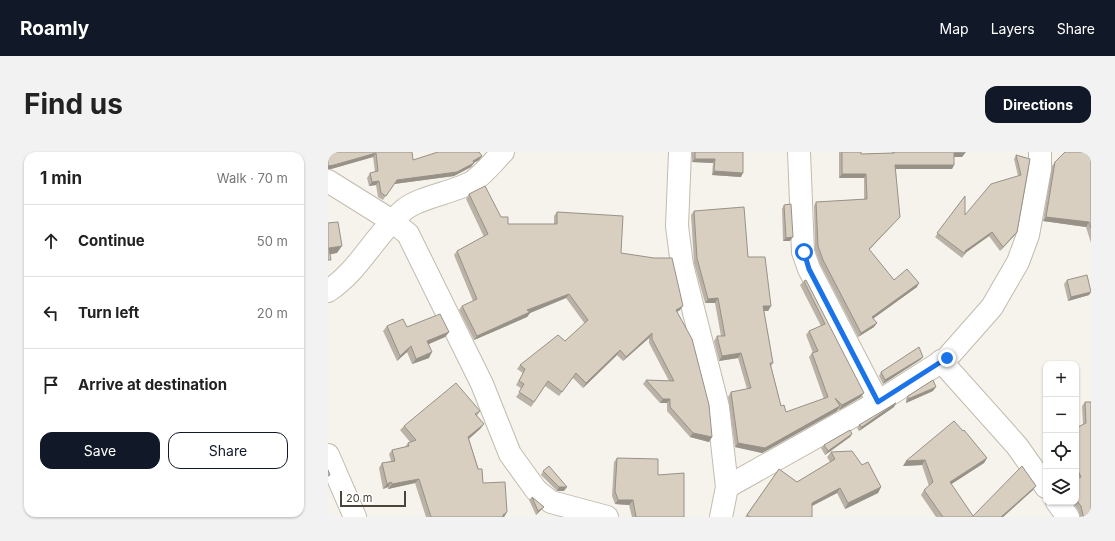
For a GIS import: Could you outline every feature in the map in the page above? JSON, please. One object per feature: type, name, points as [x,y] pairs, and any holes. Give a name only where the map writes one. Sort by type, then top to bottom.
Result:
[{"type":"street","points":[[328,291],[338,284],[356,266],[392,221],[407,208],[473,181],[503,152]]},
{"type":"street","points":[[680,152],[677,226],[682,265],[718,407],[727,487],[721,517]]},
{"type":"street","points":[[799,152],[804,252],[809,269],[878,402]]},
{"type":"street","points":[[727,487],[878,402],[947,358],[992,307],[1018,262],[1028,235],[1040,169],[1040,152]]},
{"type":"street","points":[[328,181],[392,221],[408,234],[482,384],[510,454],[536,490],[551,502],[607,517]]},
{"type":"street","points":[[941,361],[1017,446],[1043,483]]},
{"type":"street","points":[[328,455],[355,517]]},
{"type":"street","points":[[1059,505],[1068,517]]},
{"type":"building","points":[[328,152],[412,152],[413,160],[438,152],[479,152],[482,156],[473,161],[474,163],[457,172],[397,180],[386,196],[381,193],[379,181],[372,182],[370,173],[378,171],[376,153],[328,166]]},
{"type":"building","points":[[695,152],[743,152],[743,173],[714,171],[715,159],[695,159]]},
{"type":"building","points":[[842,152],[861,152],[861,154],[894,152],[965,152],[954,153],[954,165],[895,165],[900,217],[869,249],[894,280],[907,269],[919,283],[872,317],[877,323],[861,333],[823,260],[818,246],[816,202],[867,199],[866,174],[842,174]]},
{"type":"building","points":[[1065,152],[1091,152],[1091,228],[1089,222],[1046,217],[1055,162]]},
{"type":"building","points":[[1016,155],[1030,159],[1017,232],[1003,247],[992,232],[965,251],[965,254],[937,233],[965,196],[965,215],[991,184],[1021,175]]},
{"type":"building","points":[[485,186],[501,217],[508,217],[508,224],[557,224],[557,212],[623,216],[621,253],[654,258],[672,258],[683,306],[676,310],[692,339],[709,405],[712,437],[693,433],[670,407],[670,399],[663,399],[646,380],[674,381],[652,339],[652,333],[626,357],[620,350],[586,383],[576,373],[562,392],[548,381],[534,402],[519,392],[524,384],[519,381],[525,369],[520,365],[558,335],[565,341],[588,320],[569,294],[527,310],[530,312],[477,336],[462,306],[477,299],[457,251],[488,234],[469,194]]},
{"type":"building","points":[[791,204],[793,237],[786,238],[784,205]]},
{"type":"building","points":[[744,207],[748,257],[765,257],[771,306],[763,306],[773,363],[770,363],[781,406],[784,405],[786,412],[828,397],[812,353],[818,351],[809,331],[825,324],[804,281],[806,280],[864,393],[842,405],[835,398],[840,406],[765,448],[738,443],[731,392],[751,388],[741,353],[722,356],[717,336],[725,336],[718,298],[708,299],[697,258],[694,211]]},
{"type":"building","points":[[338,222],[342,246],[329,248],[331,260],[328,260],[328,223]]},
{"type":"building","points":[[1087,275],[1091,292],[1071,297],[1067,280]]},
{"type":"building","points":[[440,314],[449,332],[427,341],[432,352],[416,359],[411,346],[400,356],[387,326],[403,319],[407,327]]},
{"type":"building","points":[[919,347],[923,357],[885,380],[881,372]]},
{"type":"building","points":[[933,380],[936,387],[908,399],[908,396]]},
{"type":"building","points":[[456,383],[480,411],[475,414],[484,424],[468,437],[478,469],[482,469],[483,483],[505,482],[507,512],[503,515],[503,517],[431,517],[419,479],[392,484],[391,482],[387,484],[382,463],[395,461],[392,450],[409,446],[408,443],[416,440],[404,426]]},
{"type":"building","points":[[1085,402],[1091,402],[1091,517],[1084,517],[1079,504],[1079,478],[1081,477],[1079,473],[1079,426],[1086,423]]},
{"type":"building","points":[[896,403],[862,427],[859,425]]},
{"type":"building","points":[[954,421],[963,431],[964,430],[987,458],[950,482],[973,516],[1022,466],[1036,486],[1001,517],[943,517],[924,490],[933,482],[925,460],[906,461]]},
{"type":"building","points":[[850,430],[852,434],[828,451],[824,445]]},
{"type":"building","points":[[852,451],[862,465],[868,462],[881,487],[848,503],[840,488],[812,503],[812,517],[750,517],[747,515],[779,469],[797,482],[835,459],[831,452]]},
{"type":"building","points":[[617,458],[658,459],[658,475],[684,473],[684,517],[636,517],[633,500],[618,500],[615,491]]},
{"type":"building","points":[[549,466],[567,487],[559,487],[543,471]]},
{"type":"building","points":[[532,497],[544,507],[538,511]]},
{"type":"route","points":[[804,252],[809,269],[878,402],[947,358]]}]
